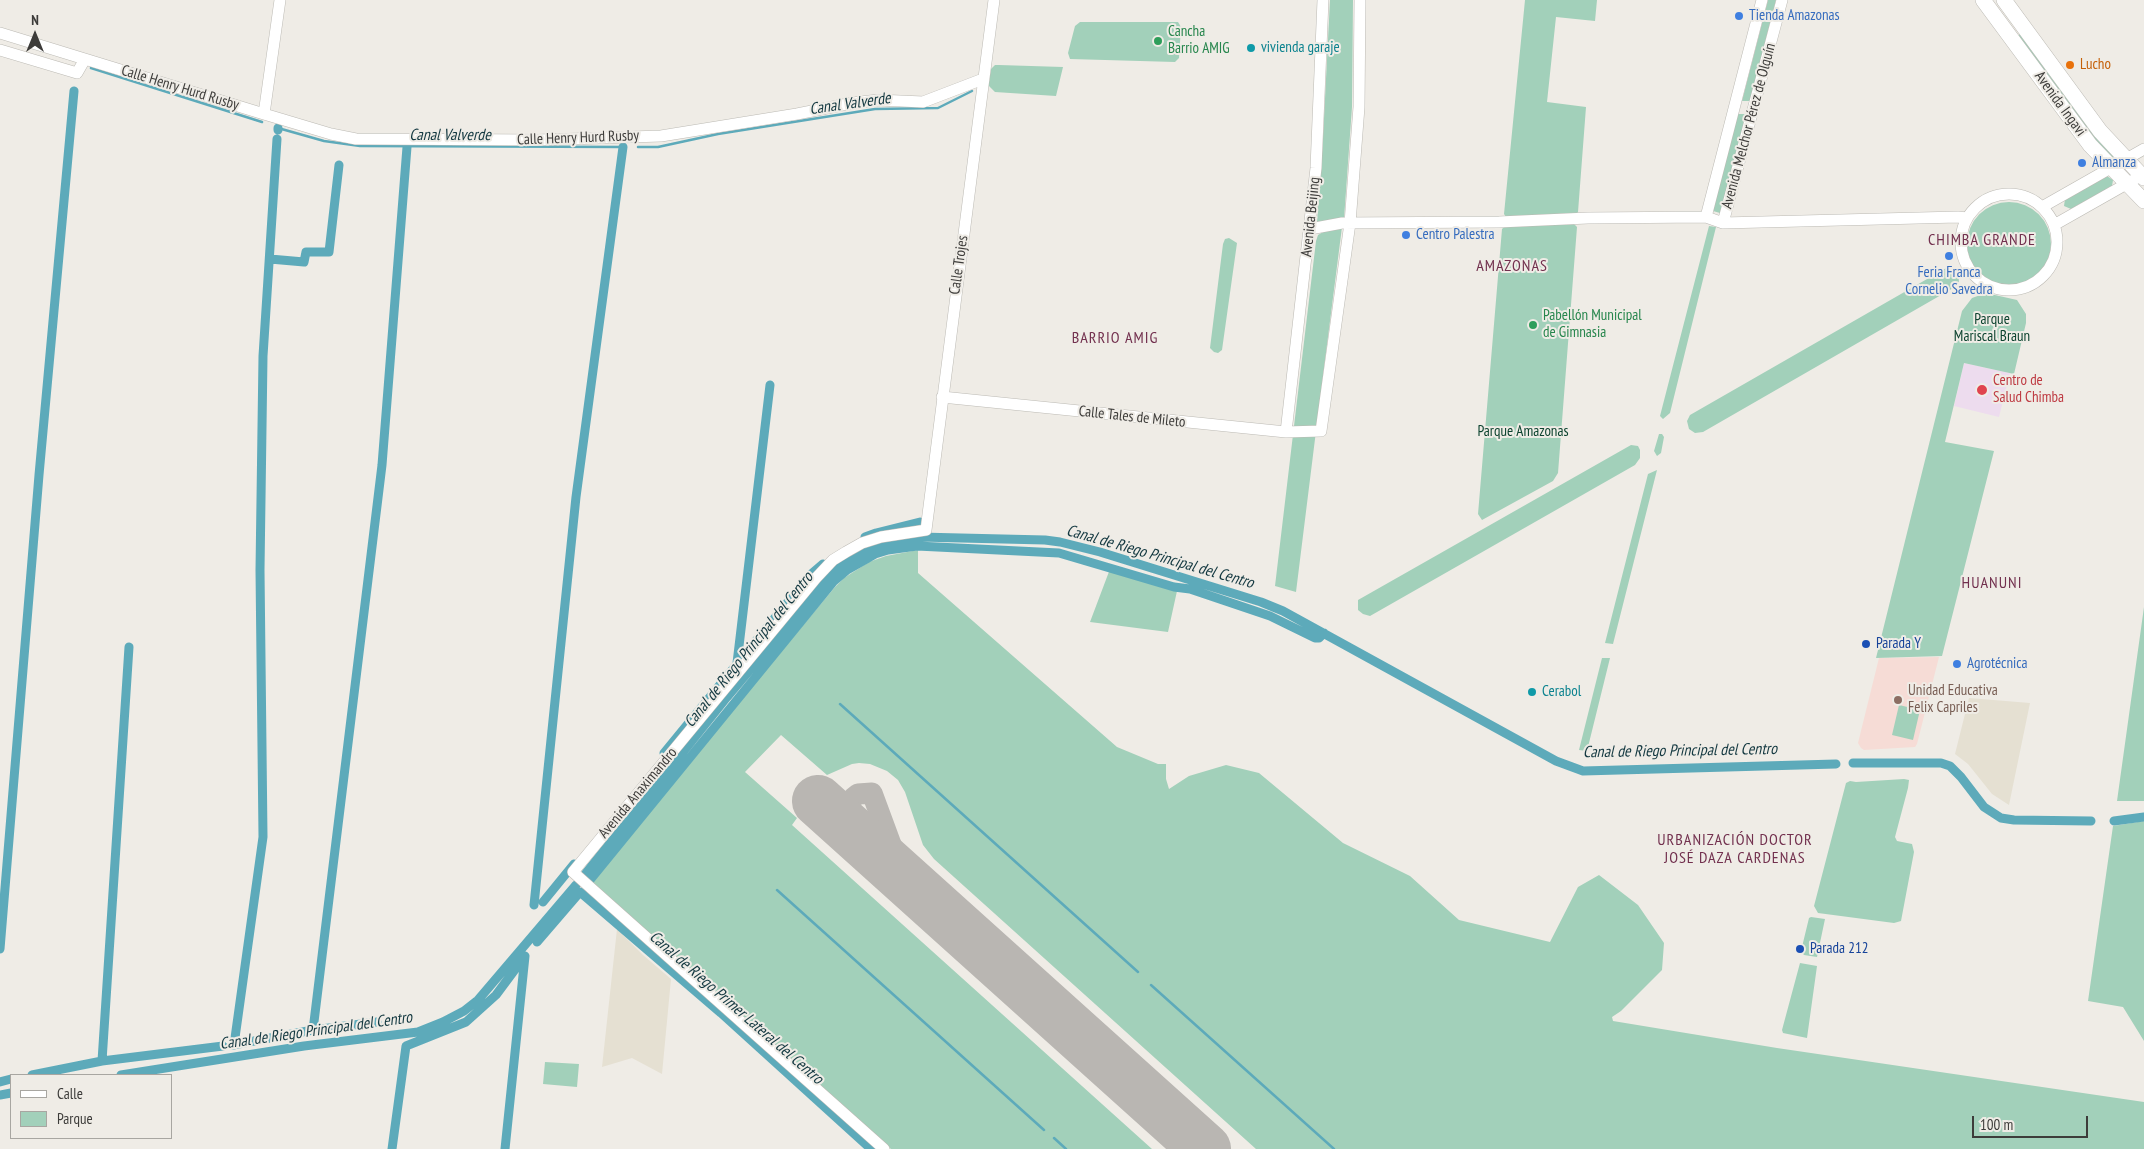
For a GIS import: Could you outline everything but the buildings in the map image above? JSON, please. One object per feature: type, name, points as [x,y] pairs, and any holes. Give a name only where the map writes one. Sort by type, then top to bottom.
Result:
[{"type":"highway","name":"Avenida Ingavi","points":[[1983,0],[2090,145],[2144,201]]},
{"type":"highway","name":"Avenida Ingavi","points":[[2004,0],[2100,131],[2143,176]]},
{"type":"street","points":[[264,114],[280,0]]},
{"type":"street","name":"Calle Trojes","points":[[926,530],[994,0]]},
{"type":"street","name":"Avenida Beijing","points":[[1286,432],[1316,168],[1323,0]]},
{"type":"street","points":[[1350,223],[1359,107],[1360,0]]},
{"type":"street","name":"Avenida Melchor Pérez de Olguín","points":[[1706,217],[1762,0]]},
{"type":"street","name":"Avenida Melchor Pérez de Olguín","points":[[1723,223],[1782,0]]},
{"type":"street","name":"Calle Henry Hurd Rusby","points":[[0,33],[264,114],[356,139],[538,140],[661,136],[852,103],[878,100],[923,102],[983,79]]},
{"type":"street","points":[[0,50],[77,72],[85,59]]},
{"type":"street","points":[[2042,207],[2144,149]]},
{"type":"street","points":[[2054,224],[2143,176]]},
{"type":"street","points":[[1998,195],[2019,195],[2028,198],[2042,207],[2054,224],[2057,248],[2048,270],[2030,285],[2006,290],[1983,282],[1970,271],[1966,263],[1961,240],[1967,218],[1977,206],[1998,195]]},
{"type":"street","points":[[1310,229],[1350,223],[1706,217],[1723,223],[1967,218]]},
{"type":"street","name":"Calle Tales de Mileto","points":[[942,397],[1286,432],[1321,431],[1350,223]]},
{"type":"street","name":"Avenida Anaximandro","points":[[884,1149],[575,874],[816,578],[833,560],[862,543],[888,536],[926,530]]},
{"type":"shaded area","name":"Centro de Salud Chimba","points":[[1964,363],[2010,373],[1999,417],[1954,406]]},
{"type":"shaded area","name":"Unidad Educativa Felix Capriles","points":[[1939,657],[1915,747],[1864,750],[1861,748],[1858,743],[1879,658]]},
{"type":"shaded area","points":[[1969,698],[2030,703],[2009,805],[1992,794],[1968,764],[1955,754]]},
{"type":"shaded area","points":[[617,929],[671,979],[662,1074],[632,1058],[602,1067]]},
{"type":"green space","points":[[1330,0],[1353,0],[1352,107],[1344,219],[1317,222],[1323,138]]},
{"type":"green space","points":[[1525,0],[1597,0],[1595,21],[1556,17],[1547,102],[1586,107],[1578,212],[1576,215],[1506,217],[1504,214]]},
{"type":"green space","points":[[1768,0],[1776,0],[1750,101],[1742,101]]},
{"type":"green space","points":[[1080,22],[1178,22],[1181,27],[1179,58],[1175,62],[1070,59],[1068,53],[1075,26]]},
{"type":"green space","points":[[2021,33],[2114,158],[2110,159],[2017,37]]},
{"type":"green space","points":[[995,65],[1063,67],[1056,96],[995,92],[989,86],[989,82],[991,69]]},
{"type":"green space","points":[[1738,114],[1746,114],[1720,213],[1713,211]]},
{"type":"green space","points":[[2107,176],[2113,180],[2112,186],[2071,209],[2064,206],[2065,199]]},
{"type":"green space","points":[[2001,202],[2017,202],[2033,209],[2044,220],[2051,236],[2048,260],[2039,274],[2033,279],[2017,286],[2001,286],[1985,279],[1974,268],[1967,252],[1967,236],[1974,220],[1985,209]]},
{"type":"green space","name":"Parque Amazonas","points":[[1573,223],[1577,227],[1558,473],[1553,481],[1482,520],[1478,514],[1502,229],[1505,226]]},
{"type":"green space","points":[[1709,226],[1716,227],[1670,413],[1663,419],[1660,416]]},
{"type":"green space","points":[[1342,227],[1296,592],[1275,586],[1316,241],[1318,235],[1323,232]]},
{"type":"green space","points":[[1229,238],[1237,243],[1222,350],[1218,353],[1210,348],[1223,244],[1225,239]]},
{"type":"green space","points":[[1948,267],[1958,271],[1959,282],[1955,287],[1703,432],[1695,433],[1689,429],[1687,421],[1690,415]]},
{"type":"green space","name":"Parque Mariscal Braun","points":[[1986,293],[2017,300],[2026,314],[2026,323],[2014,374],[1964,363],[1945,442],[1994,451],[1942,656],[1876,658],[1962,311],[1972,298]]},
{"type":"green space","points":[[1659,434],[1662,434],[1664,437],[1661,453],[1657,456],[1654,451]]},
{"type":"green space","points":[[1631,445],[1638,446],[1640,450],[1640,458],[1635,465],[1370,616],[1358,610],[1358,600]]},
{"type":"green space","points":[[1657,470],[1613,644],[1605,643],[1648,474]]},
{"type":"green space","points":[[918,550],[918,573],[1117,747],[1158,764],[1166,764],[1166,779],[1169,789],[1189,776],[1226,765],[1259,773],[1343,843],[1410,876],[1459,920],[1550,942],[1578,887],[1599,875],[1638,905],[1664,943],[1662,970],[1621,1011],[1612,1017],[1613,1021],[1777,1048],[2144,1102],[2144,1149],[1256,1149],[934,859],[923,845],[905,792],[898,780],[887,771],[870,764],[859,763],[852,764],[827,775],[781,735],[745,772],[797,818],[792,825],[1152,1149],[891,1149],[591,882],[835,587],[844,578],[869,562],[886,556]]},
{"type":"green space","points":[[1110,569],[1177,591],[1168,632],[1090,622]]},
{"type":"green space","points":[[2144,607],[2144,801],[2117,801]]},
{"type":"green space","points":[[1602,658],[1610,658],[1587,751],[1579,750]]},
{"type":"green space","points":[[1899,705],[1920,710],[1913,740],[1892,735]]},
{"type":"green space","points":[[1909,780],[1908,788],[1895,837],[1897,841],[1912,844],[1914,852],[1901,921],[1894,923],[1818,913],[1814,906],[1846,783],[1850,781]]},
{"type":"green space","points":[[2144,821],[2144,1041],[2123,1007],[2088,1001],[2113,826]]},
{"type":"green space","points":[[1809,918],[1825,919],[1817,957],[1804,955],[1801,951]]},
{"type":"green space","points":[[1800,963],[1817,966],[1807,1038],[1783,1033],[1782,1030]]},
{"type":"green space","points":[[545,1062],[579,1064],[577,1087],[543,1084]]},
{"type":"waterway","name":"Canal Valverde","points":[[91,68],[262,122]]},
{"type":"waterway","points":[[0,949],[39,475],[74,91]]},
{"type":"waterway","name":"Canal Valverde","points":[[638,147],[658,147],[718,134],[875,109],[938,108],[972,91]]},
{"type":"waterway","name":"Canal Valverde","points":[[278,128],[324,141],[360,146],[623,147]]},
{"type":"waterway","points":[[234,1045],[263,837],[260,570],[263,356],[277,139]]},
{"type":"waterway","points":[[313,1030],[382,465],[407,147]]},
{"type":"waterway","points":[[534,905],[576,497],[623,147]]},
{"type":"waterway","points":[[270,259],[304,262],[306,252],[329,252],[339,165]]},
{"type":"waterway","points":[[737,663],[770,385]]},
{"type":"waterway","points":[[865,537],[920,522]]},
{"type":"waterway","name":"Canal de Riego Principal del Centro","points":[[586,873],[727,697],[828,577],[842,563],[875,546],[919,537],[1060,542],[1100,552],[1261,602],[1283,611],[1556,761],[1583,771],[1836,764]]},
{"type":"waterway","name":"Canal de Riego Primer Lateral del Centro","points":[[590,880],[834,581],[847,570],[875,554],[917,546],[1059,553],[1174,587],[1190,589],[1270,616],[1315,638],[1319,638],[1324,633]]},
{"type":"waterway","points":[[664,753],[809,576],[823,564]]},
{"type":"waterway","points":[[102,1061],[129,647]]},
{"type":"waterway","points":[[840,704],[1138,972]]},
{"type":"waterway","name":"Canal de Riego Principal del Centro","points":[[1853,763],[1941,763],[1950,766],[1984,807],[2001,818],[2014,820],[2091,821]]},
{"type":"waterway","name":"Canal de Riego Principal del Centro","points":[[2114,821],[2144,817]]},
{"type":"waterway","points":[[543,902],[574,864]]},
{"type":"waterway","name":"Canal de Riego Principal del Centro","points":[[127,1074],[304,1046],[418,1032],[443,1022],[464,1011],[478,1000],[576,885]]},
{"type":"waterway","points":[[777,890],[1044,1130]]},
{"type":"waterway","name":"Canal de Riego Primer Lateral del Centro","points":[[537,942],[580,892],[721,1013],[871,1149]]},
{"type":"waterway","points":[[392,1149],[406,1046],[466,1022],[496,995],[525,956]]},
{"type":"waterway","points":[[505,1149],[525,956]]},
{"type":"waterway","points":[[1151,985],[1334,1149]]},
{"type":"waterway","points":[[233,1045],[313,1030],[377,1022]]},
{"type":"waterway","points":[[37,1074],[102,1061],[223,1046]]},
{"type":"waterway","points":[[0,1082],[10,1079]]},
{"type":"waterway","name":"Canal de Riego Principal del Centro","points":[[0,1095],[10,1093]]},
{"type":"waterway","points":[[1054,1138],[1066,1149]]},
{"type":"taxiway","points":[[853,798],[858,794],[872,793],[903,877]]},
{"type":"runway","points":[[818,801],[1205,1149]]},
{"type":"place","name":"Tienda Amazonas","points":[[1739,16]]},
{"type":"place","name":"Cancha Barrio AMIG","points":[[1158,41]]},
{"type":"place","name":"vivienda garaje","points":[[1251,48]]},
{"type":"place","name":"Lucho","points":[[2070,65]]},
{"type":"place","name":"Almanza","points":[[2082,163]]},
{"type":"place","name":"Centro Palestra","points":[[1406,235]]},
{"type":"place","name":"Feria Franca Cornelio Savedra","points":[[1949,256]]},
{"type":"place","name":"Pabellón Municipal de Gimnasia","points":[[1533,325]]},
{"type":"place","name":"Centro de Salud Chimba","points":[[1982,390]]},
{"type":"place","name":"Parada Y","points":[[1866,644]]},
{"type":"place","name":"Agrotécnica","points":[[1957,664]]},
{"type":"place","name":"Cerabol","points":[[1532,692]]},
{"type":"place","name":"Unidad Educativa Felix Capriles","points":[[1898,700]]},
{"type":"place","name":"Parada 212","points":[[1800,949]]},
{"type":"district","name":"CHIMBA GRANDE","points":[[1982,240]]},
{"type":"district","name":"AMAZONAS","points":[[1512,266]]},
{"type":"district","name":"BARRIO AMIG","points":[[1115,338]]},
{"type":"district","name":"HUANUNI","points":[[1992,583]]},
{"type":"district","name":"URBANIZACIÓN DOCTOR JOSÉ DAZA CARDENAS","points":[[1735,849]]}]
